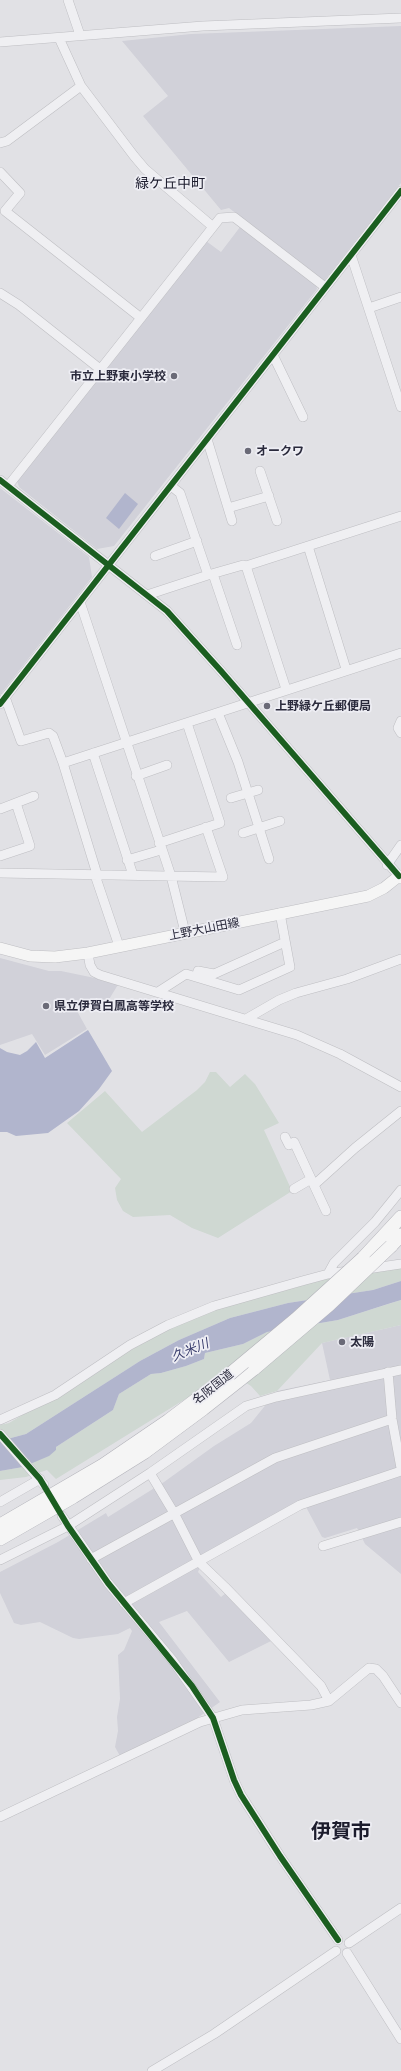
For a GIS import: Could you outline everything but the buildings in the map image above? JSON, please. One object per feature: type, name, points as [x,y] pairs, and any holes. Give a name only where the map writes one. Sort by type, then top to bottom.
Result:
[{"type":"highway","name":"名阪国道","points":[[0,1525],[103,1465],[169,1420],[230,1374],[296,1319],[363,1258],[401,1218]]},
{"type":"highway","name":"名阪国道","points":[[0,1539],[133,1460],[176,1430],[255,1368],[329,1305],[401,1236]]},
{"type":"main road","name":"上野大山田線","points":[[0,948],[30,956],[55,956],[88,953],[185,932],[368,896],[384,888],[400,877]]},
{"type":"street","points":[[68,0],[80,35]]},
{"type":"street","points":[[0,42],[203,26],[401,18]]},
{"type":"street","points":[[59,38],[81,86],[146,169],[212,226]]},
{"type":"street","points":[[0,144],[7,141],[81,86]]},
{"type":"street","points":[[0,172],[20,193],[5,211],[141,318]]},
{"type":"street","points":[[119,946],[95,874],[96,871],[63,763],[53,736],[49,733],[21,741],[3,701],[401,191]]},
{"type":"street","points":[[8,486],[212,226],[220,218],[234,217],[325,287]]},
{"type":"street","points":[[351,256],[401,407]]},
{"type":"street","points":[[0,292],[19,305],[100,369]]},
{"type":"street","points":[[369,308],[401,298]]},
{"type":"street","points":[[273,355],[303,417]]},
{"type":"street","points":[[207,439],[232,521]]},
{"type":"street","points":[[260,471],[277,521]]},
{"type":"street","points":[[0,480],[172,616],[248,703],[310,769],[387,864],[400,877]]},
{"type":"street","points":[[171,486],[180,492],[237,645]]},
{"type":"street","points":[[228,508],[269,496]]},
{"type":"street","points":[[147,595],[243,565],[246,566],[401,516]]},
{"type":"street","points":[[155,556],[197,541]]},
{"type":"street","points":[[308,546],[346,669]]},
{"type":"street","points":[[246,566],[286,690]]},
{"type":"street","points":[[80,602],[170,876],[185,932]]},
{"type":"street","points":[[63,763],[218,713],[346,669],[401,653]]},
{"type":"street","points":[[218,713],[248,793],[269,859]]},
{"type":"street","points":[[401,720],[398,728],[401,733]]},
{"type":"street","points":[[127,860],[206,827],[220,823],[187,723]]},
{"type":"street","points":[[93,753],[133,875]]},
{"type":"street","points":[[136,776],[167,765]]},
{"type":"street","points":[[231,798],[258,790]]},
{"type":"street","points":[[0,809],[34,796]]},
{"type":"street","points":[[0,856],[30,846],[16,803]]},
{"type":"street","points":[[243,833],[280,821]]},
{"type":"street","points":[[0,873],[223,877],[206,827]]},
{"type":"street","points":[[387,864],[401,845]]},
{"type":"street","points":[[158,992],[186,974],[239,990],[290,967],[280,913]]},
{"type":"street","points":[[196,977],[198,970],[214,974],[285,942]]},
{"type":"street","points":[[88,953],[90,965],[94,972],[297,1035],[318,1044],[401,1087]]},
{"type":"street","points":[[246,1020],[279,1000],[296,993],[347,979],[401,959]]},
{"type":"street","points":[[294,1189],[313,1182],[401,1111]]},
{"type":"street","points":[[286,1137],[289,1145],[294,1142],[326,1211]]},
{"type":"street","points":[[328,1274],[334,1263],[375,1222],[401,1190]]},
{"type":"street","points":[[383,1267],[401,1260]]},
{"type":"street","points":[[0,1420],[55,1395],[130,1345],[168,1325],[214,1306],[328,1274],[401,1264]]},
{"type":"street","points":[[0,1560],[68,1526],[150,1473],[246,1406],[276,1397],[401,1370]]},
{"type":"street","points":[[388,1372],[392,1419],[401,1468]]},
{"type":"street","points":[[91,1559],[275,1458],[392,1419]]},
{"type":"street","points":[[0,1434],[40,1480],[0,1502]]},
{"type":"street","points":[[124,1603],[300,1505],[401,1471]]},
{"type":"street","points":[[150,1473],[174,1513],[199,1562],[321,1686],[329,1701]]},
{"type":"street","points":[[62,1516],[91,1559],[124,1603],[173,1661],[213,1718],[234,1780],[241,1795],[280,1856],[338,1940]]},
{"type":"street","points":[[323,1546],[401,1522]]},
{"type":"street","points":[[0,1817],[200,1722],[242,1710],[311,1705],[329,1701],[365,1669],[373,1668],[383,1676],[401,1703]]},
{"type":"street","points":[[349,1943],[401,1908]]},
{"type":"street","points":[[338,1940],[345,1940],[349,1943]]},
{"type":"street","points":[[336,1951],[335,1946],[338,1940]]},
{"type":"street","points":[[347,1953],[350,1947],[349,1943]]},
{"type":"street","points":[[336,1951],[342,1954],[347,1953]]},
{"type":"street","points":[[152,2071],[220,2030],[336,1951]]},
{"type":"street","points":[[347,1953],[401,2039]]},
{"type":"shaded area","points":[[401,26],[401,183],[324,281],[229,208],[221,210],[143,116],[168,96],[122,41],[191,34]]},
{"type":"shaded area","name":"市立上野東小学校","points":[[240,227],[316,285],[317,289],[114,546],[97,549],[19,487],[17,481],[206,241],[221,252]]},
{"type":"shaded area","points":[[0,488],[89,557],[92,577],[0,695]]},
{"type":"shaded area","name":"県立伊賀白鳳高等学校","points":[[0,958],[49,971],[61,971],[119,983],[108,1001],[77,1011],[87,1029],[45,1055],[32,1034],[0,1045]]},
{"type":"shaded area","points":[[210,1072],[216,1072],[230,1087],[245,1074],[255,1084],[279,1123],[264,1130],[292,1191],[218,1238],[192,1228],[170,1215],[133,1217],[123,1211],[117,1200],[115,1188],[121,1179],[67,1123],[105,1091],[142,1132],[197,1090],[205,1082]]},
{"type":"shaded area","points":[[401,1268],[401,1281],[373,1290],[288,1303],[230,1318],[179,1340],[140,1361],[26,1434],[0,1441],[0,1425],[9,1423],[129,1351],[171,1328],[216,1309],[326,1279]]},
{"type":"shaded area","points":[[401,1300],[401,1325],[322,1343],[277,1391],[260,1396],[251,1386],[229,1372],[56,1479],[47,1470],[26,1477],[0,1480],[0,1471],[23,1467],[56,1450],[56,1447],[113,1410],[119,1394],[151,1374],[161,1373],[186,1366],[204,1359],[205,1353],[243,1344],[267,1332],[338,1320]]},
{"type":"shaded area","points":[[401,1325],[401,1574],[365,1544],[357,1528],[325,1538],[322,1537],[306,1507],[206,1553],[198,1572],[221,1597],[226,1593],[271,1641],[229,1662],[187,1611],[159,1622],[220,1702],[196,1719],[120,1756],[115,1747],[118,1731],[117,1717],[120,1699],[118,1655],[124,1650],[132,1631],[130,1628],[118,1634],[79,1639],[73,1638],[40,1622],[21,1625],[14,1623],[0,1593],[0,1572],[58,1542],[106,1513],[108,1517],[164,1482],[214,1446],[251,1423],[277,1391],[330,1380],[322,1343]]},
{"type":"water","points":[[125,493],[138,504],[119,529],[106,518]]},
{"type":"water","points":[[88,1030],[112,1071],[99,1089],[79,1111],[48,1133],[16,1136],[7,1132],[0,1132],[0,1048],[7,1052],[20,1055],[27,1051],[36,1042],[45,1058]]},
{"type":"water","name":"久米川","points":[[401,1281],[401,1300],[338,1320],[267,1332],[243,1344],[205,1353],[204,1359],[186,1366],[161,1373],[151,1374],[119,1394],[113,1410],[56,1447],[56,1450],[49,1456],[23,1467],[0,1471],[0,1441],[26,1434],[140,1361],[179,1340],[230,1318],[288,1303],[373,1290]]},
{"type":"cycle path","points":[[0,704],[401,191]]},
{"type":"cycle path","points":[[0,480],[167,611],[399,876]]},
{"type":"cycle path","points":[[0,1434],[40,1479],[68,1526],[108,1583],[192,1686],[213,1718],[234,1780],[241,1795],[280,1856],[338,1940]]},
{"type":"place","name":"市立上野東小学校","points":[[174,376]]},
{"type":"place","name":"オークワ","points":[[248,451]]},
{"type":"place","name":"上野緑ケ丘郵便局","points":[[267,706]]},
{"type":"place","name":"県立伊賀白鳳高等学校","points":[[46,1006]]},
{"type":"place","name":"太陽","points":[[342,1342]]},
{"type":"district","name":"緑ケ丘中町","points":[[170,183]]},
{"type":"district","name":"伊賀市","points":[[341,1832]]}]
